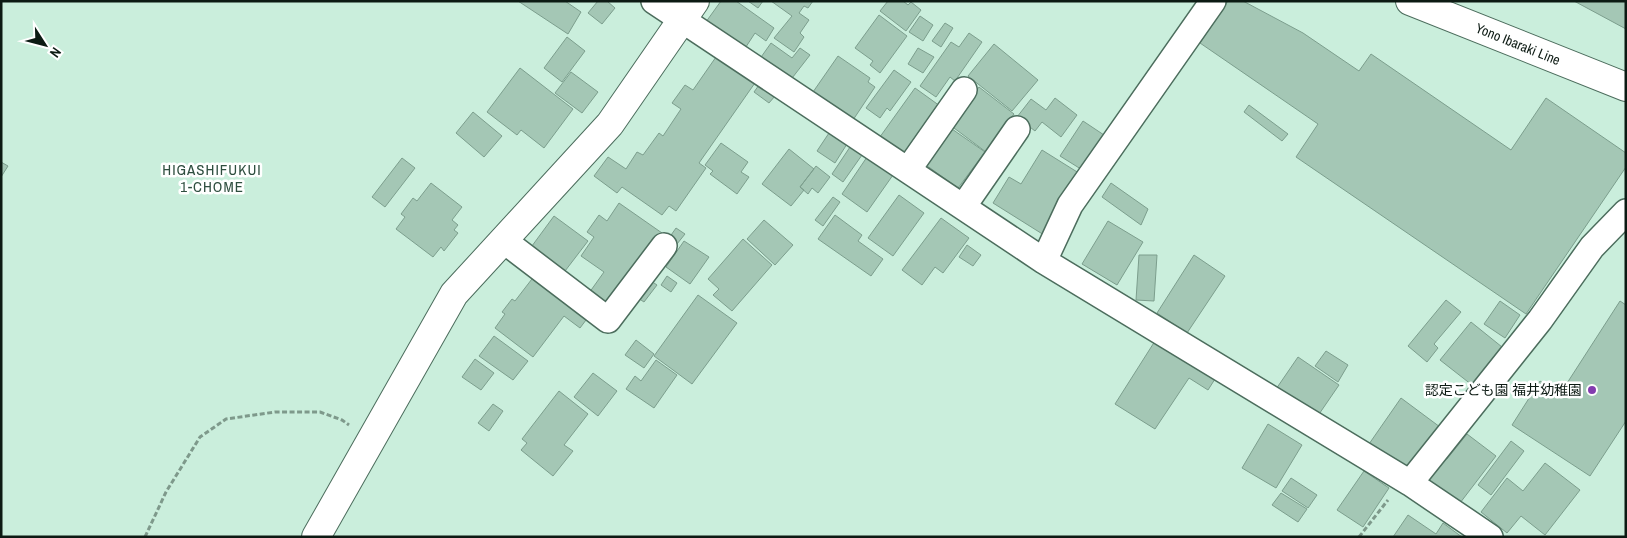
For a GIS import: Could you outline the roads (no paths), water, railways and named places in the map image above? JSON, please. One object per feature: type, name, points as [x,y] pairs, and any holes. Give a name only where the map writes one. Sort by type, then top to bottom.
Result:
[{"type":"street","points":[[654,1],[689,11],[908,170],[1044,261],[1407,481],[1490,537]]},
{"type":"street","points":[[1044,261],[1070,205],[1213,1]]},
{"type":"street","name":"Yono Ibaraki Line","points":[[1410,1],[1626,87]]},
{"type":"street","points":[[316,537],[454,294],[610,124],[689,11]]},
{"type":"street","points":[[908,170],[964,90]]},
{"type":"street","points":[[963,207],[1017,129]]},
{"type":"street","points":[[1407,481],[1540,320],[1592,247],[1626,212]]},
{"type":"street","points":[[503,240],[608,320],[664,246]]},
{"type":"place","name":"認定こども園 福井幼稚園","points":[[1592,390]]},
{"type":"district","name":"HIGASHIFUKUI 1-CHOME","points":[[212,178]]}]
